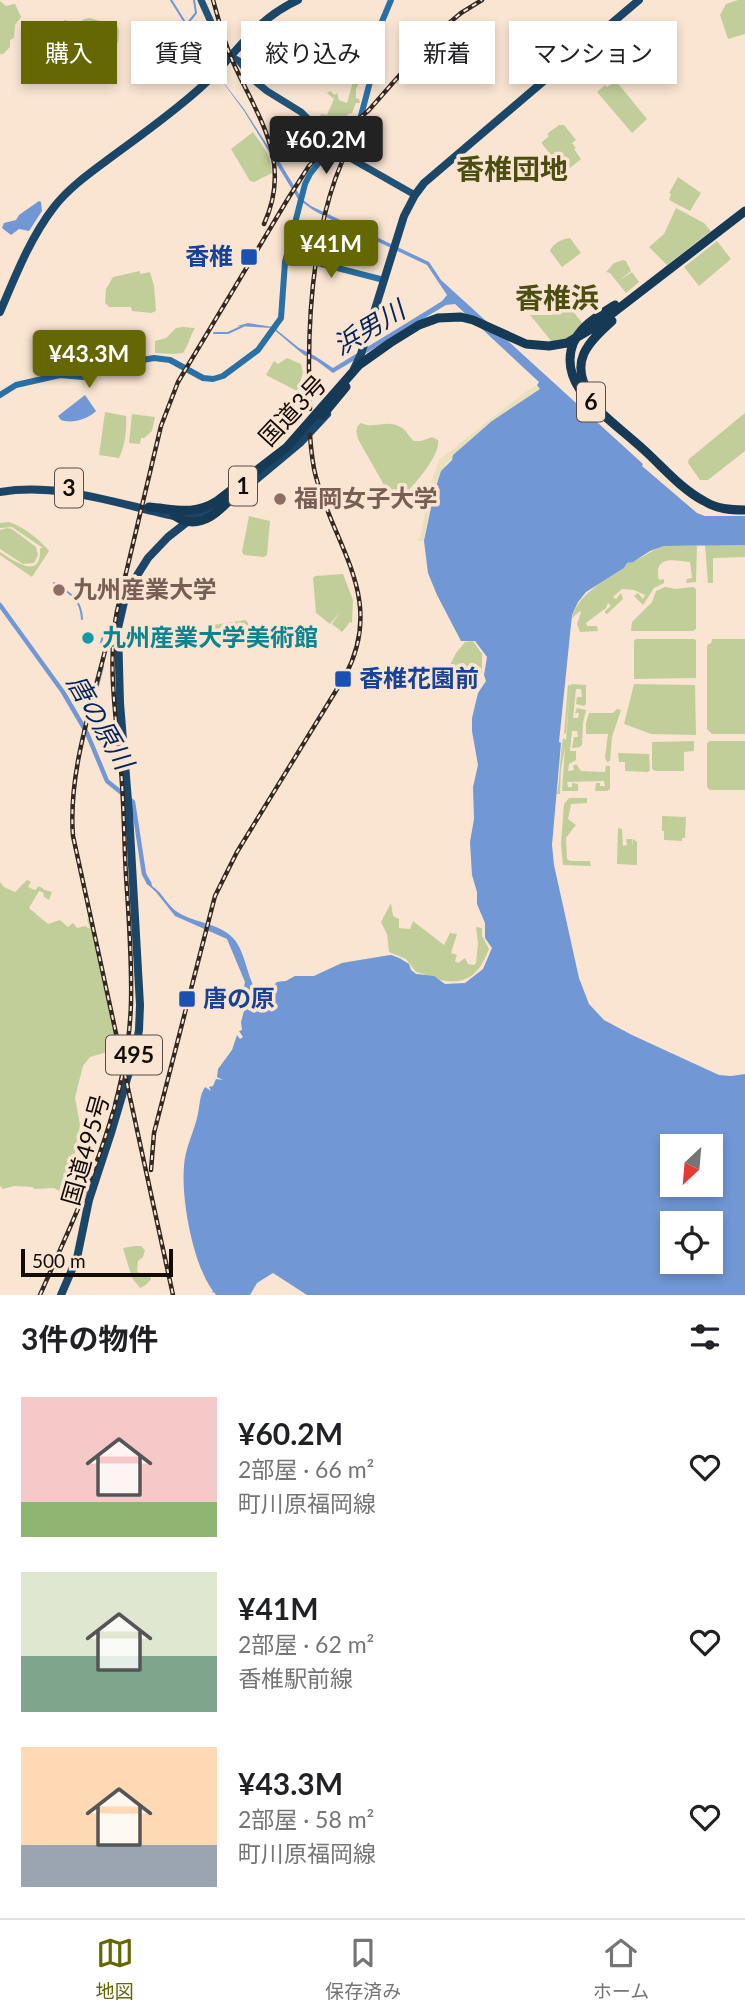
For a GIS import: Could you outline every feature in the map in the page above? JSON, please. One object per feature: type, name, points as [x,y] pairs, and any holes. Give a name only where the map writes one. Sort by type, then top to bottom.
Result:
[{"type":"highway","points":[[0,304],[41,218],[50,205],[187,96],[213,73],[258,20],[290,0]]},
{"type":"highway","points":[[233,50],[260,23],[284,6],[298,0]]},
{"type":"highway","name":"国道3号","points":[[188,517],[206,515],[217,510],[273,461],[340,385],[359,356],[400,219],[413,194],[430,172],[634,0]]},
{"type":"highway","name":"国道3号","points":[[413,194],[432,174],[639,0]]},
{"type":"highway","points":[[0,312],[34,237],[69,188]]},
{"type":"highway","points":[[655,282],[745,212]]},
{"type":"highway","name":"1","points":[[336,391],[376,355],[421,328],[449,320],[472,323],[531,348],[559,349],[583,338],[634,301],[745,212]]},
{"type":"highway","name":"1","points":[[155,509],[188,517],[217,501],[297,437],[359,365],[427,322],[454,317],[473,320],[526,344],[563,344],[582,336],[676,265]]},
{"type":"highway","name":"6","points":[[676,265],[584,327],[572,346],[572,373],[586,397],[692,494],[714,506],[745,509]]},
{"type":"highway","name":"6","points":[[634,301],[594,337],[585,349],[581,367],[588,393],[694,492],[715,504],[745,509]]},
{"type":"highway","points":[[300,433],[313,426],[356,363],[390,343]]},
{"type":"highway","points":[[300,433],[376,355]]},
{"type":"highway","name":"国道3号","points":[[188,517],[219,504],[300,433]]},
{"type":"highway","name":"495","points":[[261,474],[292,450],[300,433]]},
{"type":"highway","name":"495","points":[[273,461],[216,517],[191,526],[188,517],[284,449]]},
{"type":"highway","name":"3","points":[[0,490],[57,490],[188,517]]},
{"type":"highway","name":"国道495号","points":[[61,1295],[77,1258],[89,1200],[117,1114],[139,1030],[140,1005],[120,703],[118,628],[127,593],[138,572],[188,517]]},
{"type":"main road","points":[[201,0],[225,53],[239,61],[262,88],[300,112],[343,154],[413,194]]},
{"type":"main road","points":[[0,395],[16,385],[60,375],[83,377],[125,362],[160,358],[209,379],[223,376],[258,350],[281,318],[287,255],[301,198],[310,174],[333,146],[351,135],[358,125],[371,78],[372,55],[378,31],[391,0]]},
{"type":"main road","points":[[287,255],[383,280]]},
{"type":"green space","points":[[745,0],[745,34],[728,39],[720,15],[726,4]]},
{"type":"green space","points":[[0,1],[6,6],[15,4],[21,17],[15,25],[10,47],[3,54],[0,54]]},
{"type":"green space","points":[[90,18],[100,21],[82,21]]},
{"type":"green space","points":[[352,84],[358,84],[356,98],[360,103],[356,103],[352,113],[347,116],[353,119],[329,139],[317,126],[321,114],[327,115],[334,99],[327,93],[337,93],[339,100],[347,103]]},
{"type":"green space","points":[[618,84],[647,119],[632,133],[597,92],[605,85],[607,87]]},
{"type":"green space","points":[[559,125],[564,125],[576,140],[572,143],[581,159],[565,172],[542,144],[549,136],[547,134]]},
{"type":"green space","points":[[253,132],[263,146],[272,167],[272,173],[254,182],[250,181],[231,149]]},
{"type":"green space","points":[[678,177],[701,193],[690,211],[669,200],[669,193]]},
{"type":"green space","points":[[676,208],[704,223],[711,231],[667,265],[649,247],[664,234]]},
{"type":"green space","points":[[570,238],[581,253],[562,267],[550,251],[558,242]]},
{"type":"green space","points":[[717,241],[731,259],[699,286],[684,267]]},
{"type":"green space","points":[[623,260],[631,271],[619,281],[632,272],[639,282],[626,293],[610,273],[606,272],[614,263]]},
{"type":"green space","points":[[140,271],[140,274],[150,272],[156,311],[151,313],[132,311],[131,307],[109,307],[105,303],[106,289],[113,277]]},
{"type":"green space","points":[[568,305],[587,329],[574,339],[552,342],[530,315],[552,315]]},
{"type":"green space","points":[[176,328],[195,328],[183,353],[155,353],[155,341],[166,338]]},
{"type":"green space","points":[[287,358],[301,364],[303,373],[297,391],[266,375],[274,361],[278,364]]},
{"type":"green space","points":[[105,412],[126,416],[125,437],[119,458],[99,455]]},
{"type":"green space","points":[[745,413],[745,451],[708,480],[700,480],[688,463],[689,459]]},
{"type":"green space","points":[[132,414],[155,417],[152,431],[141,438],[140,444],[129,443]]},
{"type":"green space","points":[[361,423],[396,425],[404,429],[414,441],[432,437],[438,440],[438,447],[430,463],[398,501],[392,499],[358,439],[356,430]]},
{"type":"green space","points":[[249,516],[270,521],[267,555],[264,557],[244,555],[242,552]]},
{"type":"green space","points":[[9,522],[31,534],[49,551],[32,577],[0,555],[0,552],[19,563],[32,566],[39,558],[40,548],[43,548],[12,527],[0,528],[0,523]]},
{"type":"green space","points":[[7,528],[36,547],[38,555],[34,563],[23,564],[0,549],[0,530]]},
{"type":"green space","points":[[705,545],[745,545],[745,557],[713,558],[713,583],[708,583]]},
{"type":"green space","points":[[664,546],[697,546],[696,582],[686,583],[687,579],[692,578],[690,562],[666,561],[659,566],[658,572],[659,580],[664,579],[664,583],[654,588],[643,605],[634,596],[638,593],[643,599],[645,595],[634,590],[622,589],[613,597],[616,599],[621,593],[623,599],[607,614],[605,611],[611,606],[608,603],[606,608],[586,623],[587,626],[597,626],[598,631],[580,632],[577,624],[581,612],[571,619],[586,595],[627,563]]},
{"type":"green space","points":[[343,574],[353,600],[352,623],[342,632],[332,624],[339,613],[330,624],[316,613],[313,578]]},
{"type":"green space","points":[[665,587],[696,589],[696,629],[631,631],[632,622],[652,602],[656,591]]},
{"type":"green space","points":[[246,620],[254,632],[246,649],[238,643],[210,637],[213,625]]},
{"type":"green space","points":[[636,639],[696,640],[696,678],[634,679]]},
{"type":"green space","points":[[712,639],[745,639],[745,734],[712,734],[707,729],[707,645]]},
{"type":"green space","points":[[473,641],[482,654],[482,673],[461,670],[450,665],[465,642]]},
{"type":"green space","points":[[568,684],[586,685],[584,706],[576,704],[577,697],[582,697],[581,689],[576,689],[573,718],[578,718],[579,713],[575,713],[577,708],[586,710],[580,747],[572,748],[574,737],[578,737],[577,731],[572,731],[570,751],[576,751],[576,760],[569,764],[568,771],[574,770],[573,766],[576,764],[581,771],[605,772],[606,766],[610,766],[610,789],[607,791],[595,791],[596,783],[605,786],[604,781],[567,782],[568,787],[572,787],[572,783],[578,784],[578,791],[562,791],[565,747],[560,794],[557,794],[563,738],[566,740],[570,687],[564,734]]},
{"type":"green space","points":[[634,684],[695,685],[696,735],[651,734],[624,724]]},
{"type":"green space","points":[[617,709],[621,710],[612,737],[610,761],[607,762],[605,757],[608,734],[586,734],[586,723],[589,713],[613,713]]},
{"type":"green space","points":[[694,741],[694,751],[684,752],[684,771],[652,769],[652,742]]},
{"type":"green space","points":[[745,741],[745,790],[710,790],[707,787],[707,743]]},
{"type":"green space","points":[[618,753],[649,754],[650,770],[625,771],[625,762],[619,762]]},
{"type":"green space","points":[[569,798],[587,798],[587,803],[571,804],[568,819],[576,825],[566,838],[567,859],[590,861],[591,866],[563,865],[561,844],[564,804]]},
{"type":"green space","points":[[662,816],[686,817],[685,838],[682,838],[682,841],[664,840]]},
{"type":"green space","points":[[618,828],[622,829],[623,846],[627,845],[626,839],[632,839],[632,846],[633,839],[637,842],[637,865],[617,864]]},
{"type":"green space","points":[[27,880],[31,882],[28,887],[35,890],[39,886],[52,892],[49,900],[39,891],[29,908],[48,924],[60,920],[68,927],[73,923],[77,928],[85,926],[90,929],[89,919],[120,1059],[118,1061],[114,1050],[90,1057],[83,1066],[75,1098],[80,1125],[74,1157],[76,1175],[66,1195],[54,1188],[14,1186],[3,1189],[0,1186],[0,882],[15,892]]},
{"type":"green space","points":[[391,903],[393,916],[399,919],[399,928],[410,929],[413,921],[444,945],[450,933],[457,934],[451,953],[457,955],[455,961],[458,963],[465,958],[468,964],[476,963],[476,927],[482,928],[482,936],[489,949],[474,974],[455,981],[424,978],[304,1036],[258,993],[262,995],[277,982],[295,976],[314,976],[342,963],[391,955],[409,964],[416,974],[430,976],[416,972],[406,959],[389,952],[387,934],[381,922]]},
{"type":"green space","points":[[141,1246],[145,1250],[138,1261],[137,1271],[151,1279],[140,1288],[132,1278],[123,1248]]},
{"type":"sand","name":"香椎浜","points":[[537,385],[541,389],[521,401],[447,463],[434,491],[424,541],[417,541],[421,535],[428,492],[439,460]]},
{"type":"water","points":[[224,84],[244,109],[276,156],[302,199],[311,206],[429,262],[441,280],[643,464],[642,466],[697,513],[705,516],[745,516],[745,545],[664,546],[627,563],[624,568],[586,592],[578,602],[572,615],[552,845],[579,978],[589,1004],[604,1020],[719,1075],[745,1074],[745,1295],[307,1295],[273,1273],[257,1283],[250,1295],[216,1295],[212,1293],[200,1265],[194,1249],[184,1196],[185,1160],[203,1090],[205,1087],[211,1091],[209,1087],[213,1086],[216,1079],[223,1080],[217,1077],[218,1069],[232,1050],[237,1035],[240,1039],[243,1037],[239,1031],[242,1030],[245,982],[227,939],[175,916],[147,881],[151,882],[179,913],[221,929],[233,938],[260,995],[277,982],[295,976],[314,976],[342,963],[391,955],[409,964],[416,974],[434,976],[445,984],[465,983],[483,969],[492,948],[485,938],[485,923],[477,904],[470,842],[474,819],[473,787],[478,765],[472,718],[478,693],[486,681],[484,675],[487,657],[475,641],[461,641],[428,573],[424,541],[441,471],[452,460],[453,455],[492,421],[540,389],[537,385],[539,382],[455,304],[446,305],[333,373],[304,355],[272,328],[237,326],[248,323],[273,327],[299,348],[333,368],[442,301],[447,295],[427,265],[328,218],[298,199]]},
{"type":"water","points":[[39,201],[42,211],[29,231],[19,229],[11,235],[2,228],[4,223],[16,220]]},
{"type":"water","points":[[85,395],[96,411],[80,420],[61,420],[58,416]]},
{"type":"waterway","points":[[171,0],[184,21]]},
{"type":"waterway","points":[[189,21],[196,13],[194,0]]},
{"type":"waterway","name":"浜男川","points":[[214,333],[228,333],[243,326]]},
{"type":"waterway","points":[[54,583],[77,601],[82,619]]},
{"type":"waterway","name":"唐の原川","points":[[0,605],[63,692],[87,733],[107,781],[133,802],[144,874],[149,883]]},
{"type":"waterway","points":[[100,647],[104,631]]},
{"type":"waterway","points":[[97,690],[103,666]]},
{"type":"railway","points":[[213,0],[230,54],[269,140],[274,160],[272,201],[264,224]]},
{"type":"railway","points":[[40,1295],[100,1153],[112,1117],[128,1042],[131,955],[122,783],[113,691],[114,631],[161,426],[178,382],[309,166],[369,110],[435,35],[461,13],[482,0]]},
{"type":"railway","points":[[310,409],[309,338],[316,260],[323,221],[333,184],[347,151],[365,121]]},
{"type":"railway","points":[[151,1170],[154,1133],[215,896],[237,852],[345,676],[356,648],[360,622],[359,598],[353,574],[316,477],[310,435]]},
{"type":"railway","points":[[107,643],[78,763],[72,812],[73,836],[173,1295]]},
{"type":"place","name":"香椎","points":[[249,257]]},
{"type":"place","name":"福岡女子大学","points":[[280,499]]},
{"type":"place","name":"九州産業大学","points":[[59,590]]},
{"type":"place","name":"九州産業大学美術館","points":[[88,638]]},
{"type":"place","name":"香椎花園前","points":[[343,679]]},
{"type":"place","name":"唐の原","points":[[187,999]]},
{"type":"district","name":"香椎団地","points":[[512,169]]},
{"type":"district","name":"香椎浜","points":[[557,298]]}]
